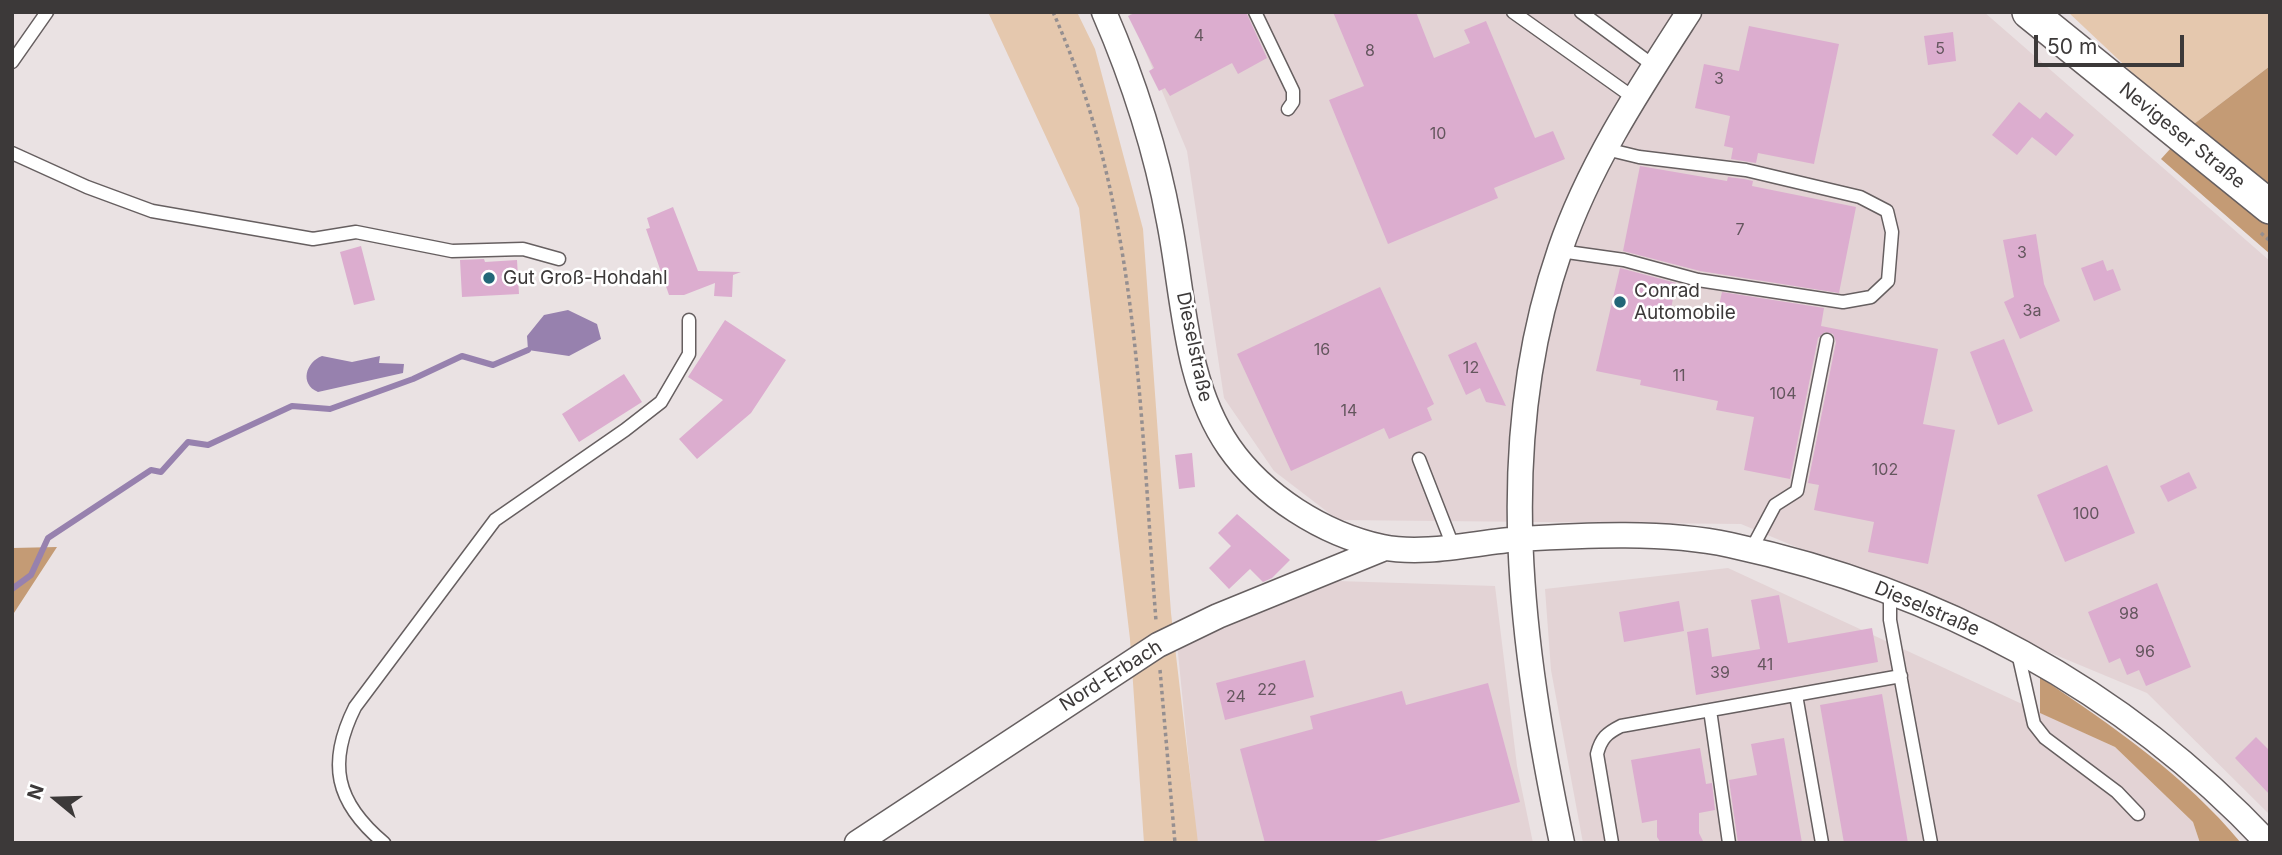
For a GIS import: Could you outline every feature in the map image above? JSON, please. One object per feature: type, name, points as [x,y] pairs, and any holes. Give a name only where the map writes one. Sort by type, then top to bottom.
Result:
[{"type":"main road","name":"Nevigeser Straße","points":[[2029,12],[2270,205]]},
{"type":"main road","name":"Nevigeser Straße","points":[[2056,12],[2270,205]]},
{"type":"street","name":"Dieselstraße","points":[[1104,12],[1147,131],[1159,177],[1193,362],[1208,414],[1247,469],[1278,497],[1310,518],[1346,535],[1385,548],[1453,546],[1520,539],[1686,538],[1751,550],[1889,591],[2018,649],[2073,680],[2140,726],[2197,772],[2268,843]]},
{"type":"street","points":[[1562,843],[1532,689],[1522,606],[1522,459],[1528,389],[1541,318],[1560,250],[1584,189],[1634,98],[1689,12]]},
{"type":"street","name":"Nord-Erbach","points":[[857,843],[1158,645],[1218,616],[1385,548]]},
{"type":"lane","points":[[12,62],[47,12]]},
{"type":"lane","points":[[1255,12],[1293,91],[1293,102],[1288,109]]},
{"type":"lane","points":[[1513,12],[1634,98]]},
{"type":"lane","points":[[1581,12],[1654,66]]},
{"type":"lane","points":[[1560,250],[1624,260],[1698,280],[1843,302],[1871,297],[1888,281],[1892,232],[1887,211],[1860,197],[1746,170],[1639,157],[1606,149]]},
{"type":"lane","points":[[12,153],[87,187],[152,211],[313,239],[356,232],[452,251],[523,249],[559,259]]},
{"type":"lane","points":[[384,843],[365,826],[338,778],[337,756],[341,734],[355,707],[495,520],[661,402],[689,354],[689,320]]},
{"type":"lane","points":[[1751,550],[1775,505],[1797,491],[1827,340]]},
{"type":"lane","points":[[1419,459],[1453,546]]},
{"type":"lane","points":[[1889,591],[1890,620],[1931,843]]},
{"type":"lane","points":[[2018,649],[2034,724],[2045,738],[2117,792],[2138,814]]},
{"type":"lane","points":[[1612,843],[1597,754],[1600,740],[1621,726],[1901,676]]},
{"type":"lane","points":[[1796,695],[1822,843]]},
{"type":"lane","points":[[1710,710],[1729,843]]},
{"type":"path","points":[[1054,12],[1090,107],[1119,220],[1126,265],[1175,843]]},
{"type":"shaded area","points":[[988,12],[1077,12],[1095,49],[1143,229],[1171,613],[1198,843],[1144,843],[1130,639],[1079,208]]},
{"type":"shaded area","points":[[1129,12],[1984,12],[2270,261],[2270,815],[2147,693],[1741,524],[1338,520],[1274,471],[1224,398],[1187,151]]},
{"type":"shaded area","points":[[2068,12],[2270,12],[2270,66],[2190,127]]},
{"type":"shaded area","points":[[2270,66],[2270,254],[2161,159],[2190,127]]},
{"type":"shaded area","points":[[568,310],[597,324],[601,339],[569,356],[528,350],[527,336],[544,315]]},
{"type":"shaded area","points":[[322,356],[352,362],[380,356],[379,363],[404,364],[403,373],[318,392],[308,384],[307,373],[312,363]]},
{"type":"shaded area","points":[[57,547],[12,616],[12,548]]},
{"type":"shaded area","points":[[1728,568],[2115,747],[2193,822],[2200,843],[1583,843],[1551,670],[1545,589]]},
{"type":"shaded area","points":[[1337,581],[1495,586],[1517,766],[1533,843],[1197,843],[1177,643]]},
{"type":"shaded area","points":[[2040,677],[2120,733],[2172,774],[2219,818],[2241,843],[2200,843],[2193,822],[2115,747],[2040,713]]},
{"type":"building","points":[[1137,12],[1246,12],[1267,58],[1238,74],[1232,63],[1170,96],[1165,88],[1159,91],[1149,71],[1154,68],[1128,16]]},
{"type":"building","points":[[1333,12],[1416,12],[1434,58],[1470,43],[1464,30],[1486,21],[1535,138],[1553,131],[1565,159],[1494,188],[1498,198],[1388,244],[1329,100],[1364,86]]},
{"type":"building","points":[[1749,26],[1839,44],[1814,164],[1758,153],[1756,163],[1731,159],[1733,148],[1724,146],[1730,116],[1695,108],[1704,64],[1739,71]]},
{"type":"building","points":[[1953,32],[1956,61],[1928,65],[1924,36]]},
{"type":"building","points":[[2019,102],[2040,119],[2046,112],[2074,135],[2056,156],[2032,137],[2017,155],[1992,135]]},
{"type":"building","points":[[1640,166],[1727,181],[1728,177],[1744,179],[1753,181],[1752,186],[1856,207],[1839,293],[1700,271],[1623,251]]},
{"type":"building","points":[[673,207],[698,271],[741,272],[733,275],[732,297],[714,296],[715,283],[684,295],[669,295],[646,229],[650,228],[647,218]]},
{"type":"building","points":[[2036,234],[2044,284],[2060,321],[2020,339],[2004,302],[2014,297],[2003,240]]},
{"type":"building","points":[[361,246],[375,300],[354,305],[340,252]]},
{"type":"building","name":"Gut Groß-Hohdahl","points":[[484,259],[485,262],[517,260],[519,294],[462,297],[460,260]]},
{"type":"building","points":[[2103,260],[2107,271],[2113,269],[2121,290],[2094,301],[2081,268]]},
{"type":"building","points":[[1620,268],[1676,283],[1671,309],[1716,319],[1722,292],[1824,308],[1821,326],[1938,349],[1923,424],[1955,430],[1928,564],[1868,552],[1874,522],[1814,510],[1819,485],[1808,483],[1836,342],[1833,334],[1825,332],[1818,338],[1790,479],[1744,470],[1754,417],[1716,410],[1718,401],[1640,385],[1641,380],[1596,371]]},
{"type":"building","points":[[1380,287],[1434,404],[1427,408],[1432,420],[1389,439],[1384,428],[1291,471],[1237,354]]},
{"type":"building","points":[[725,320],[786,360],[751,413],[697,459],[679,439],[723,400],[688,377]]},
{"type":"building","points":[[2004,339],[2033,411],[1998,425],[1970,352]]},
{"type":"building","points":[[1476,342],[1506,406],[1486,402],[1480,388],[1466,395],[1448,355]]},
{"type":"building","points":[[624,374],[642,402],[579,442],[562,414]]},
{"type":"building","points":[[1192,453],[1195,487],[1179,489],[1175,455]]},
{"type":"building","points":[[2107,465],[2135,533],[2065,562],[2037,495]]},
{"type":"building","points":[[2189,472],[2197,488],[2168,502],[2160,486]]},
{"type":"building","points":[[1237,514],[1290,560],[1272,578],[1263,582],[1250,569],[1229,589],[1209,568],[1231,546],[1218,533]]},
{"type":"building","points":[[2157,583],[2191,667],[2146,686],[2139,670],[2127,675],[2120,658],[2109,663],[2088,612]]},
{"type":"building","points":[[1779,595],[1788,643],[1872,628],[1878,662],[1696,695],[1687,632],[1708,628],[1712,657],[1760,649],[1751,600]]},
{"type":"building","points":[[1679,601],[1684,631],[1624,642],[1619,612]]},
{"type":"building","points":[[1305,660],[1314,697],[1225,720],[1216,683]]},
{"type":"building","points":[[1488,683],[1520,802],[1368,843],[1265,843],[1240,749],[1313,729],[1310,716],[1402,691],[1406,705]]},
{"type":"building","points":[[1882,694],[1908,843],[1844,843],[1820,705]]},
{"type":"building","points":[[2256,737],[2270,751],[2270,795],[2235,758]]},
{"type":"building","points":[[1784,738],[1802,843],[1738,843],[1729,780],[1757,775],[1751,744]]},
{"type":"building","points":[[1700,748],[1706,784],[1712,783],[1715,810],[1699,813],[1699,833],[1704,843],[1661,843],[1657,837],[1657,820],[1642,823],[1631,760]]},
{"type":"waterway","points":[[12,589],[31,575],[48,538],[151,470],[161,472],[188,442],[208,445],[292,406],[330,409],[413,379],[462,356],[493,365],[528,350]]},
{"type":"place","name":"Gut Groß-Hohdahl","points":[[489,278]]},
{"type":"place","name":"Conrad Automobile","points":[[1620,302]]}]
